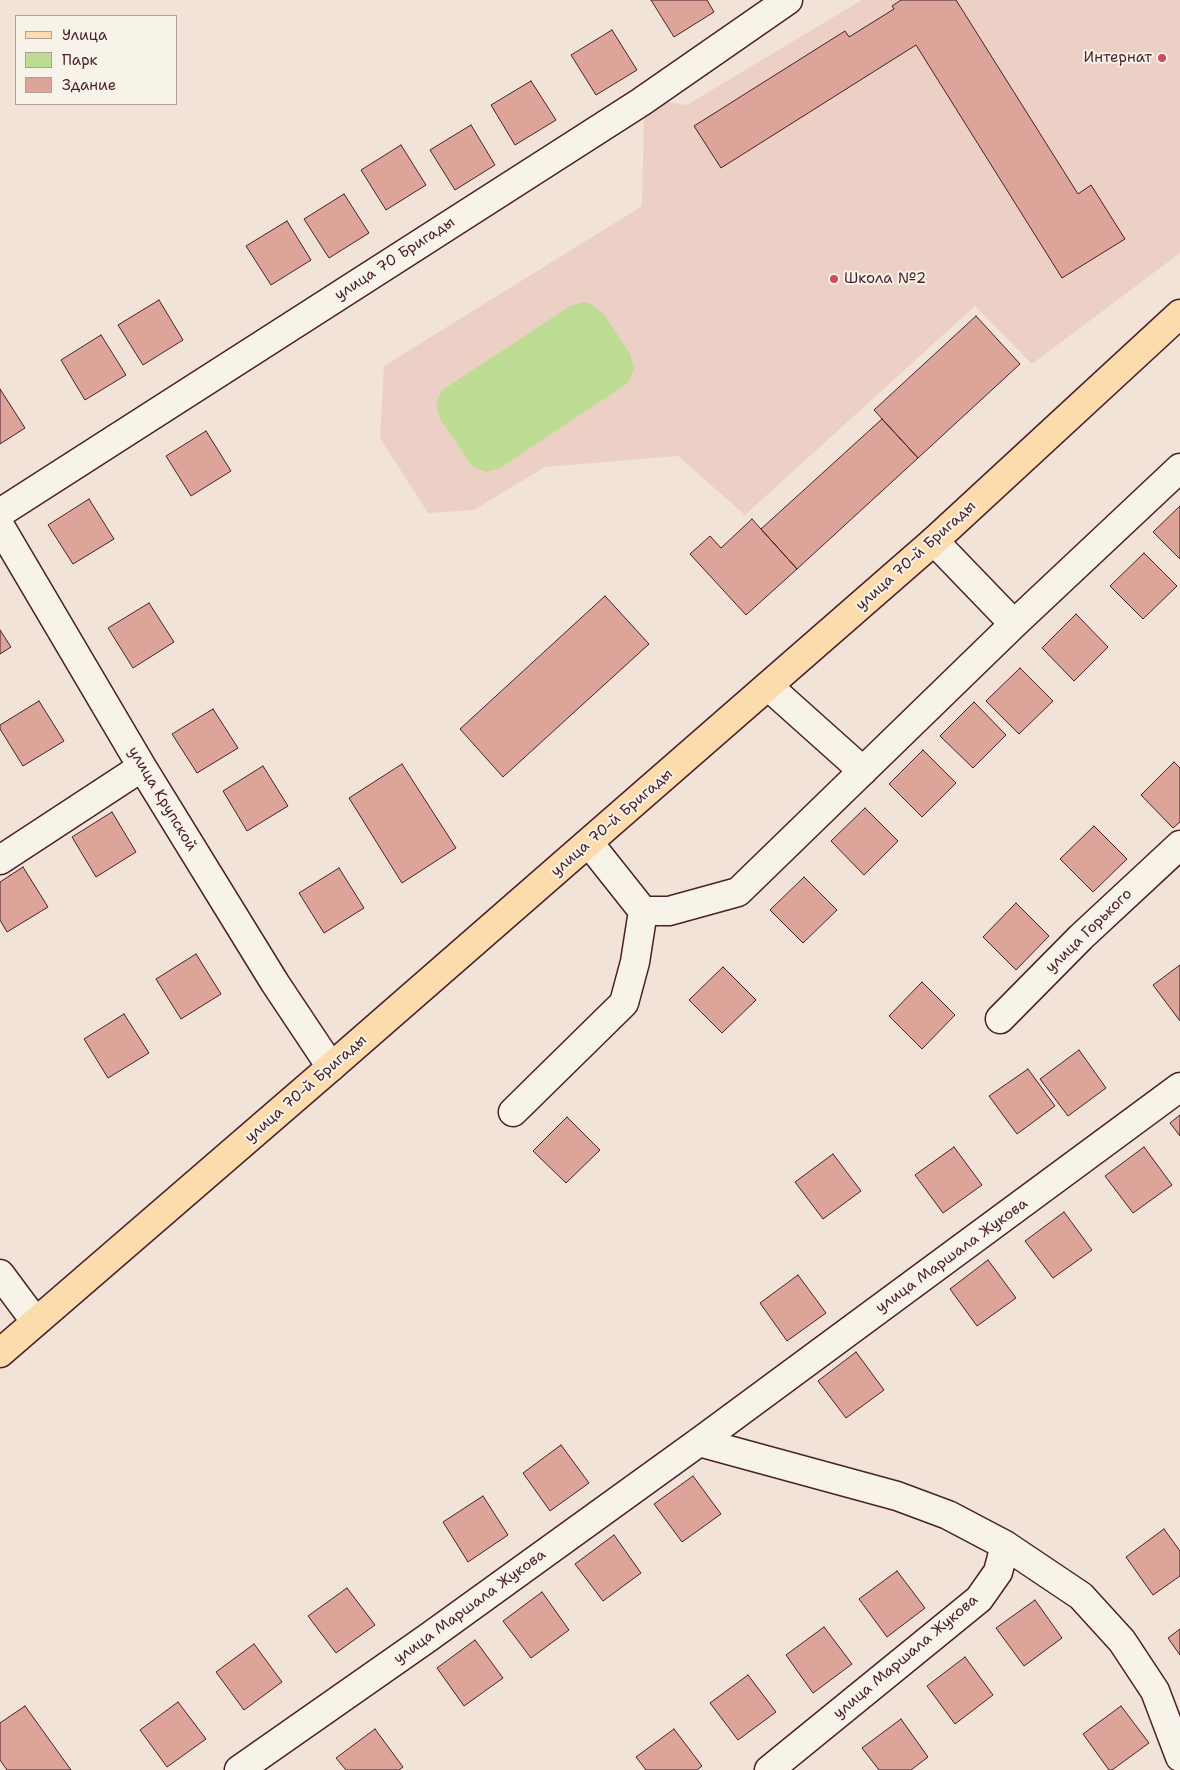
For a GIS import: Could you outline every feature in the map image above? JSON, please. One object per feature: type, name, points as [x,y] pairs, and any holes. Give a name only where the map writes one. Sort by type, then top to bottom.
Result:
[{"type":"main road","name":"улица 70-й Бригады","points":[[0,1352],[331,1068],[934,541],[1180,314]]},
{"type":"street","name":"улица 70 Бригады","points":[[1,527],[641,102],[788,0]]},
{"type":"street","points":[[643,911],[669,911],[738,892],[1014,624],[1180,468]]},
{"type":"street","name":"улица Крупской","points":[[1,527],[142,767],[275,983],[331,1068]]},
{"type":"street","points":[[934,541],[1014,624]]},
{"type":"street","points":[[768,686],[863,771]]},
{"type":"street","points":[[0,860],[142,767]]},
{"type":"street","points":[[513,1112],[624,1003],[635,962],[643,911],[589,843]]},
{"type":"street","name":"улица Горького","points":[[1000,1019],[1081,937],[1180,845]]},
{"type":"street","name":"улица Маршала Жукова","points":[[239,1770],[429,1637],[699,1442],[1180,1087]]},
{"type":"street","points":[[0,1274],[35,1321]]},
{"type":"street","points":[[699,1442],[897,1496],[948,1515],[1004,1545],[1081,1596],[1122,1642],[1155,1691],[1180,1757]]},
{"type":"street","name":"улица Маршала Жукова","points":[[769,1770],[979,1599],[998,1572],[1004,1545]]},
{"type":"shaded area","name":"Школа №2","points":[[862,0],[1180,0],[1180,253],[1032,364],[975,306],[745,515],[678,456],[545,467],[474,510],[428,513],[380,438],[384,366],[642,206],[644,116],[667,102],[687,105]]},
{"type":"green space","points":[[584,302],[591,304],[603,313],[630,354],[634,369],[628,383],[500,468],[486,472],[472,466],[440,419],[436,405],[441,391],[570,306]]},
{"type":"building","points":[[651,0],[707,0],[714,12],[674,37]]},
{"type":"building","points":[[901,0],[956,0],[1078,194],[1091,185],[1125,239],[1062,278],[916,45],[721,168],[694,126],[845,31],[849,37],[894,9],[892,6]]},
{"type":"building","points":[[612,30],[637,70],[596,95],[571,55]]},
{"type":"building","points":[[531,81],[556,120],[515,145],[491,105]]},
{"type":"building","points":[[471,125],[495,165],[455,190],[430,150]]},
{"type":"building","points":[[401,145],[426,185],[386,210],[361,170]]},
{"type":"building","points":[[344,194],[369,233],[329,258],[304,219]]},
{"type":"building","points":[[287,221],[311,260],[271,285],[246,246]]},
{"type":"building","points":[[159,300],[183,340],[143,365],[118,325]]},
{"type":"building","points":[[976,316],[1020,364],[918,458],[874,410]]},
{"type":"building","points":[[101,335],[126,375],[85,400],[61,360]]},
{"type":"building","points":[[0,389],[25,428],[0,444]]},
{"type":"building","points":[[882,419],[918,458],[797,569],[761,529]]},
{"type":"building","points":[[206,431],[231,471],[191,496],[166,456]]},
{"type":"building","points":[[89,499],[114,539],[73,564],[48,525]]},
{"type":"building","points":[[1180,506],[1180,559],[1153,532]]},
{"type":"building","points":[[752,519],[797,569],[746,615],[690,554],[710,536],[721,548]]},
{"type":"building","points":[[1144,553],[1177,586],[1143,619],[1110,586]]},
{"type":"building","points":[[605,596],[649,644],[503,777],[460,729]]},
{"type":"building","points":[[149,603],[174,642],[133,668],[108,628]]},
{"type":"building","points":[[1076,614],[1108,647],[1074,681],[1042,648]]},
{"type":"building","points":[[0,630],[11,647],[0,654]]},
{"type":"building","points":[[1020,668],[1053,701],[1019,734],[986,701]]},
{"type":"building","points":[[39,701],[64,741],[23,766],[0,729],[0,725]]},
{"type":"building","points":[[974,702],[1006,735],[973,768],[940,736]]},
{"type":"building","points":[[213,709],[238,748],[197,773],[172,734]]},
{"type":"building","points":[[923,750],[956,783],[922,817],[889,784]]},
{"type":"building","points":[[1174,762],[1180,768],[1180,822],[1173,828],[1141,795]]},
{"type":"building","points":[[402,764],[456,848],[402,883],[349,798]]},
{"type":"building","points":[[263,766],[288,806],[247,831],[223,791]]},
{"type":"building","points":[[865,808],[898,841],[864,875],[831,841]]},
{"type":"building","points":[[112,812],[136,852],[96,877],[72,837]]},
{"type":"building","points":[[1094,826],[1127,859],[1093,892],[1060,859]]},
{"type":"building","points":[[23,867],[48,907],[7,932],[0,920],[0,882]]},
{"type":"building","points":[[339,868],[364,908],[324,933],[299,893]]},
{"type":"building","points":[[804,877],[837,910],[803,943],[770,910]]},
{"type":"building","points":[[1016,903],[1049,936],[1016,970],[983,937]]},
{"type":"building","points":[[196,954],[221,994],[181,1019],[156,979]]},
{"type":"building","points":[[1180,965],[1180,1021],[1153,985]]},
{"type":"building","points":[[723,967],[756,1000],[722,1033],[689,1000]]},
{"type":"building","points":[[922,982],[955,1015],[922,1049],[889,1016]]},
{"type":"building","points":[[124,1014],[149,1053],[108,1078],[84,1039]]},
{"type":"building","points":[[1079,1050],[1106,1088],[1068,1116],[1040,1079]]},
{"type":"building","points":[[1028,1069],[1055,1106],[1017,1134],[989,1096]]},
{"type":"building","points":[[1180,1115],[1180,1136],[1170,1123]]},
{"type":"building","points":[[567,1117],[600,1150],[566,1183],[533,1151]]},
{"type":"building","points":[[954,1147],[982,1185],[943,1213],[915,1175]]},
{"type":"building","points":[[1144,1147],[1172,1185],[1133,1213],[1105,1176]]},
{"type":"building","points":[[833,1154],[861,1191],[823,1219],[795,1182]]},
{"type":"building","points":[[1064,1212],[1092,1250],[1053,1278],[1025,1241]]},
{"type":"building","points":[[988,1260],[1016,1298],[977,1326],[950,1289]]},
{"type":"building","points":[[798,1275],[826,1313],[787,1341],[760,1303]]},
{"type":"building","points":[[856,1352],[884,1390],[846,1418],[818,1381]]},
{"type":"building","points":[[561,1445],[589,1483],[550,1511],[523,1473]]},
{"type":"building","points":[[693,1476],[721,1514],[682,1542],[654,1504]]},
{"type":"building","points":[[483,1496],[508,1535],[468,1562],[443,1522]]},
{"type":"building","points":[[1164,1529],[1180,1551],[1180,1576],[1153,1595],[1126,1557]]},
{"type":"building","points":[[614,1535],[641,1573],[603,1601],[575,1564]]},
{"type":"building","points":[[897,1571],[925,1608],[887,1637],[859,1599]]},
{"type":"building","points":[[347,1588],[375,1625],[336,1653],[308,1616]]},
{"type":"building","points":[[542,1592],[569,1630],[531,1658],[503,1621]]},
{"type":"building","points":[[1035,1600],[1062,1638],[1024,1666],[996,1628]]},
{"type":"building","points":[[824,1627],[852,1664],[813,1693],[786,1655]]},
{"type":"building","points":[[1180,1629],[1180,1655],[1168,1638]]},
{"type":"building","points":[[475,1640],[503,1678],[464,1706],[437,1668]]},
{"type":"building","points":[[254,1644],[282,1682],[244,1710],[216,1672]]},
{"type":"building","points":[[965,1657],[993,1695],[955,1724],[927,1686]]},
{"type":"building","points":[[748,1675],[776,1712],[738,1740],[710,1703]]},
{"type":"building","points":[[178,1702],[206,1739],[167,1767],[140,1730]]},
{"type":"building","points":[[25,1706],[71,1770],[7,1770],[0,1760],[0,1723]]},
{"type":"building","points":[[1121,1706],[1149,1743],[1112,1770],[1109,1770],[1083,1734]]},
{"type":"building","points":[[901,1719],[928,1757],[911,1770],[879,1770],[862,1748]]},
{"type":"building","points":[[375,1729],[403,1767],[399,1770],[346,1770],[336,1758]]},
{"type":"building","points":[[674,1729],[702,1766],[697,1770],[646,1770],[636,1757]]},
{"type":"place","name":"Интернат","points":[[1162,58]]},
{"type":"place","name":"Школа №2","points":[[834,279]]}]
